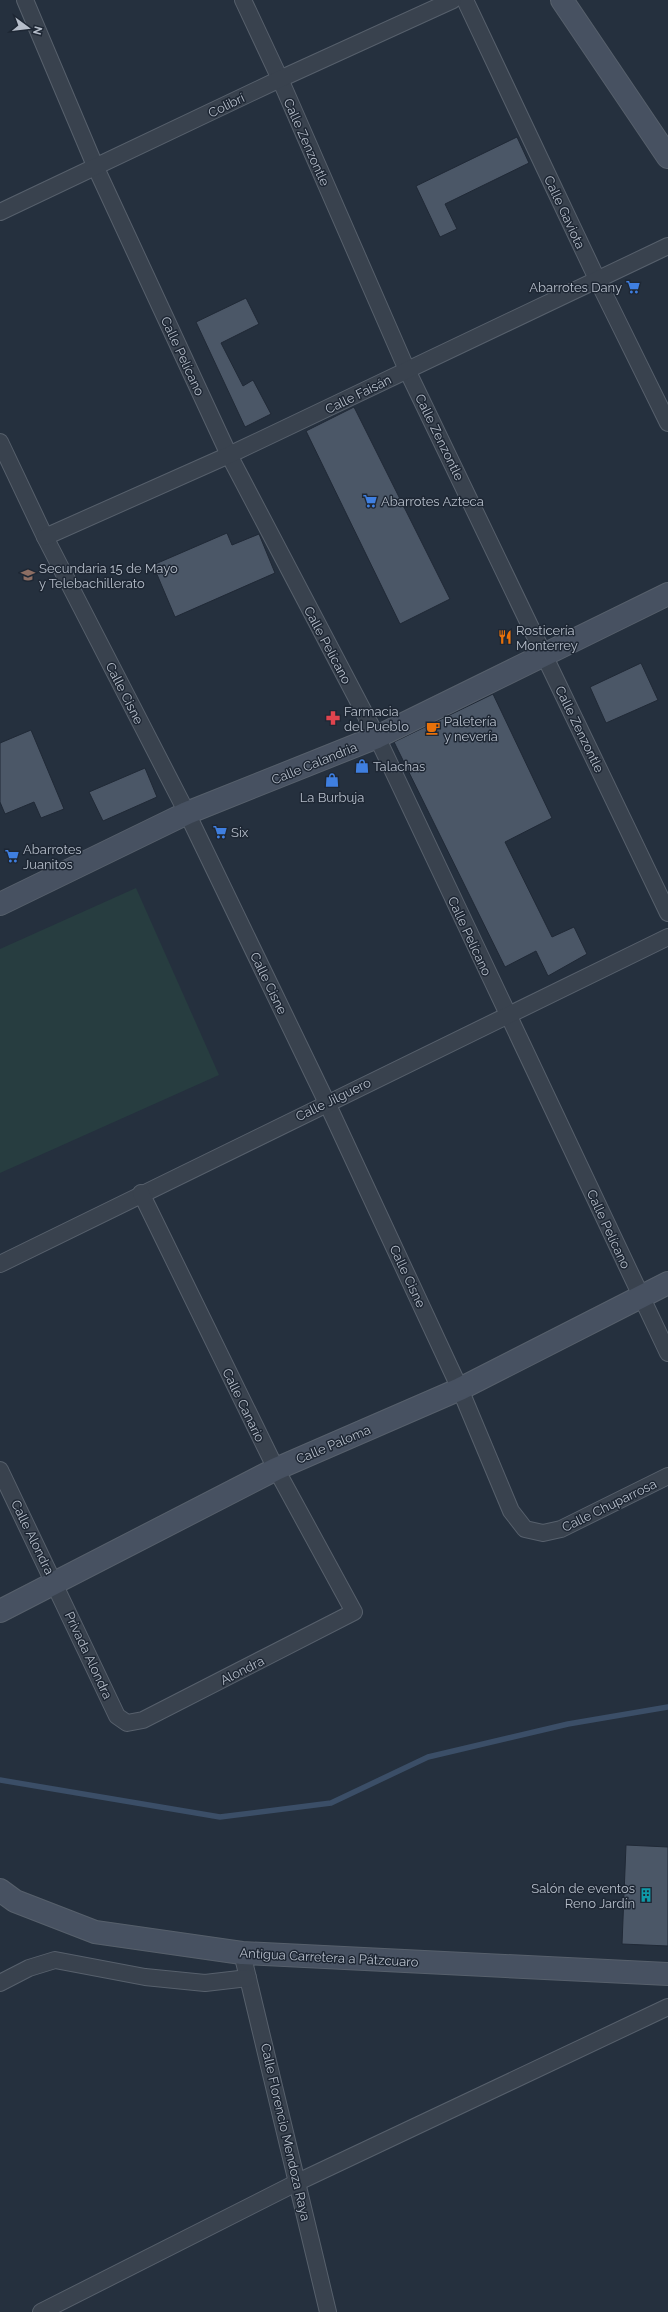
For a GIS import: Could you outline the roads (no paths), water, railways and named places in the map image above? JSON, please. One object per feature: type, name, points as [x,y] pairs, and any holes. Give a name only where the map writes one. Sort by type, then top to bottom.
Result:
[{"type":"street","name":"Calle Pelícano","points":[[25,0],[96,168],[229,455],[376,738],[668,1353]]},
{"type":"street","name":"Calle Zenzontle","points":[[243,0],[280,79],[407,370],[668,913]]},
{"type":"street","name":"Colibrí","points":[[0,212],[96,168],[280,79],[453,0]]},
{"type":"street","name":"Calle Gaviota","points":[[465,0],[597,279],[668,423]]},
{"type":"street","points":[[562,0],[661,134],[668,157]]},
{"type":"street","name":"Calle Faisán","points":[[45,537],[229,455],[668,246]]},
{"type":"street","name":"Calle Cisne","points":[[0,442],[45,537],[187,813],[327,1103],[460,1389],[511,1511],[525,1529]]},
{"type":"street","name":"Calle Calandria","points":[[0,904],[187,813],[376,738],[545,656],[668,594]]},
{"type":"street","name":"Calle Jilguero","points":[[0,1264],[141,1193],[668,937]]},
{"type":"street","name":"Calle Canario","points":[[141,1193],[276,1469],[354,1612]]},
{"type":"street","name":"Calle Paloma","points":[[0,1611],[276,1469],[460,1389],[668,1283]]},
{"type":"street","name":"Calle Alondra","points":[[0,1470],[55,1582]]},
{"type":"street","name":"Calle Chuparrosa","points":[[525,1529],[543,1533],[561,1530],[668,1476]]},
{"type":"street","name":"Privada Alondra","points":[[55,1582],[117,1716],[127,1723]]},
{"type":"street","name":"Alondra","points":[[127,1723],[143,1720],[354,1612]]},
{"type":"street","name":"Antigua Carretera a Pátzcuaro","points":[[0,1890],[15,1901],[95,1932],[242,1953],[668,1974]]},
{"type":"street","name":"Calle Florencio Mendoza Raya","points":[[242,1953],[328,2312]]},
{"type":"street","points":[[0,1983],[29,1968],[55,1960],[145,1977],[205,1983],[248,1978]]},
{"type":"street","points":[[41,2312],[298,2182],[668,2007]]},
{"type":"waterway","points":[[0,1780],[220,1817],[331,1803],[428,1757],[568,1724],[668,1707]]},
{"type":"place","name":"Abarrotes Dany","points":[[633,287]]},
{"type":"place","name":"Abarrotes Azteca","points":[[370,501]]},
{"type":"place","name":"Secundaria 15 de Mayo y Telebachillerato","points":[[28,575]]},
{"type":"place","name":"Rosticería Monterrey","points":[[505,637]]},
{"type":"place","name":"Farmacia del Pueblo","points":[[333,718]]},
{"type":"place","name":"Paletería y nevería","points":[[433,728]]},
{"type":"place","name":"Talachas","points":[[362,766]]},
{"type":"place","name":"La Burbuja","points":[[332,780]]},
{"type":"place","name":"Six","points":[[220,832]]},
{"type":"place","name":"Abarrotes Juanitos","points":[[12,856]]},
{"type":"place","name":"Salón de eventos Reno Jardín","points":[[646,1895]]}]
